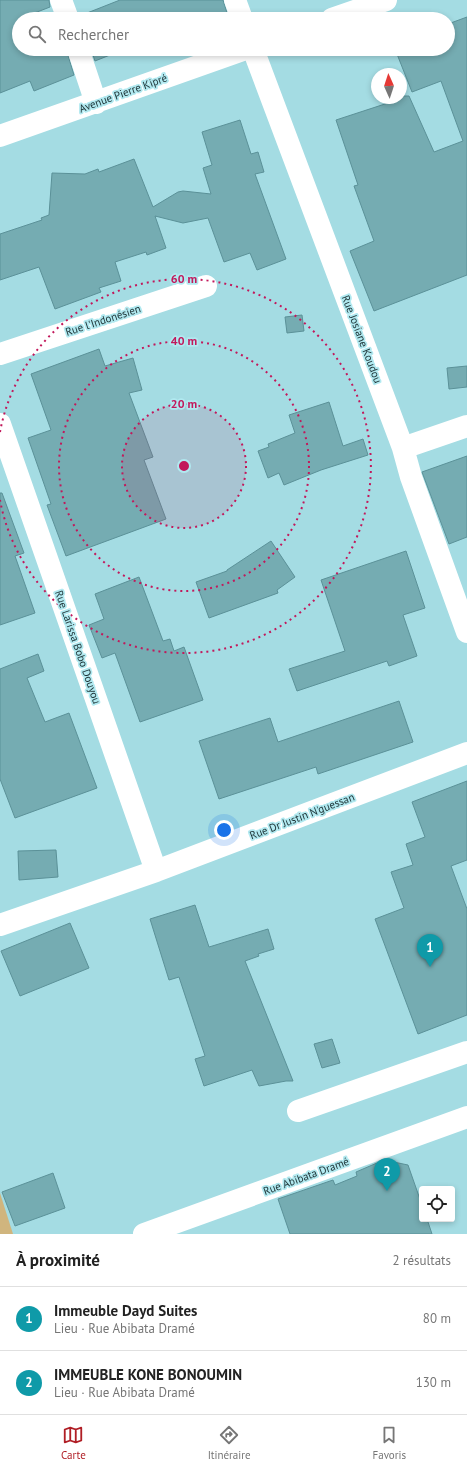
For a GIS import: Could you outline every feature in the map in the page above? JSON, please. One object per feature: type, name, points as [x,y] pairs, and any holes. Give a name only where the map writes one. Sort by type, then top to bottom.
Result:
[{"type":"street","points":[[61,0],[65,12]]},
{"type":"street","points":[[235,0],[239,12]]},
{"type":"street","points":[[352,12],[386,0]]},
{"type":"street","points":[[80,56],[96,103]]},
{"type":"street","name":"Avenue Pierre Kipré","points":[[0,136],[227,56]]},
{"type":"street","name":"Rue Josiane Koudou","points":[[256,56],[403,448],[411,477],[467,632]]},
{"type":"street","name":"Rue l'Indonésien","points":[[0,354],[206,286]]},
{"type":"street","name":"Rue Larissa Bobo Douyou","points":[[0,424],[156,871]]},
{"type":"street","points":[[403,448],[467,426]]},
{"type":"street","name":"Rue Dr Justin N'guessan","points":[[0,925],[156,871],[467,753]]},
{"type":"street","points":[[298,1111],[467,1052]]},
{"type":"street","name":"Rue Abibata Dramé","points":[[144,1234],[467,1117]]},
{"type":"shaded area","points":[[0,1193],[13,1234],[0,1234]]},
{"type":"building","points":[[0,0],[49,0],[50,7],[37,12],[12,12],[12,56],[68,56],[74,75],[34,91],[30,81],[0,93]]},
{"type":"building","points":[[120,0],[223,0],[227,12],[90,12]]},
{"type":"building","points":[[467,17],[467,275],[374,311],[350,251],[374,241],[354,186],[358,185],[336,120],[385,104],[407,104],[407,96],[409,96],[434,152],[463,141],[441,81],[412,92],[407,79],[407,68],[403,68],[398,56],[455,56],[455,21]]},
{"type":"building","points":[[93,56],[108,56],[95,61]]},
{"type":"building","points":[[240,120],[251,154],[258,152],[264,172],[255,174],[286,259],[257,270],[250,253],[224,262],[208,218],[183,223],[155,216],[166,248],[147,255],[146,252],[115,262],[121,281],[99,288],[101,292],[55,309],[39,267],[0,280],[0,234],[42,220],[41,218],[49,215],[52,173],[85,174],[98,169],[99,172],[134,159],[153,207],[178,192],[183,191],[211,194],[203,168],[212,165],[202,132]]},
{"type":"building","points":[[302,315],[304,331],[287,333],[285,317]]},
{"type":"building","points":[[99,349],[105,366],[133,358],[142,390],[129,393],[153,457],[144,460],[166,519],[66,556],[47,505],[51,504],[28,438],[51,430],[31,374]]},
{"type":"building","points":[[467,366],[467,387],[449,389],[447,368]]},
{"type":"building","points":[[329,402],[343,446],[363,439],[368,455],[321,470],[284,485],[279,473],[268,478],[258,451],[269,447],[268,444],[295,433],[289,415]]},
{"type":"building","points":[[467,456],[467,537],[449,544],[422,472]]},
{"type":"building","points":[[0,493],[2,493],[24,553],[15,556],[35,613],[0,625]]},
{"type":"building","points":[[271,541],[295,577],[277,590],[278,593],[209,618],[196,582],[227,571]]},
{"type":"building","points":[[406,551],[425,608],[403,615],[417,656],[389,666],[387,661],[297,691],[289,669],[345,651],[321,580]]},
{"type":"building","points":[[139,577],[163,641],[170,639],[174,651],[184,647],[203,700],[140,722],[115,653],[102,658],[89,625],[104,619],[95,594]]},
{"type":"building","points":[[38,654],[44,671],[27,678],[45,722],[69,713],[97,788],[15,818],[0,779],[0,669]]},
{"type":"building","points":[[399,701],[413,742],[318,774],[316,767],[219,799],[199,741],[270,718],[278,742]]},
{"type":"building","points":[[467,781],[467,860],[451,866],[467,909],[467,1015],[418,1034],[375,919],[404,908],[391,872],[413,865],[406,844],[425,837],[412,802]]},
{"type":"building","points":[[56,850],[58,877],[19,880],[18,851]]},
{"type":"building","points":[[195,905],[209,947],[268,929],[274,949],[258,954],[259,956],[245,961],[293,1081],[259,1086],[252,1070],[204,1086],[195,1059],[205,1056],[179,977],[169,980],[150,919]]},
{"type":"building","points":[[70,923],[89,968],[20,996],[1,951]]},
{"type":"building","points":[[332,1039],[340,1063],[322,1068],[314,1044]]},
{"type":"building","points":[[384,1160],[408,1165],[419,1196],[419,1222],[428,1222],[432,1234],[290,1234],[278,1199],[333,1180],[335,1185],[357,1176],[356,1172]]},
{"type":"building","points":[[53,1173],[65,1208],[15,1226],[2,1192]]},
{"type":"place","name":"Immeuble Dayd Suites","points":[[430,967]]},
{"type":"place","name":"IMMEUBLE KONE BONOUMIN","points":[[387,1191]]}]
